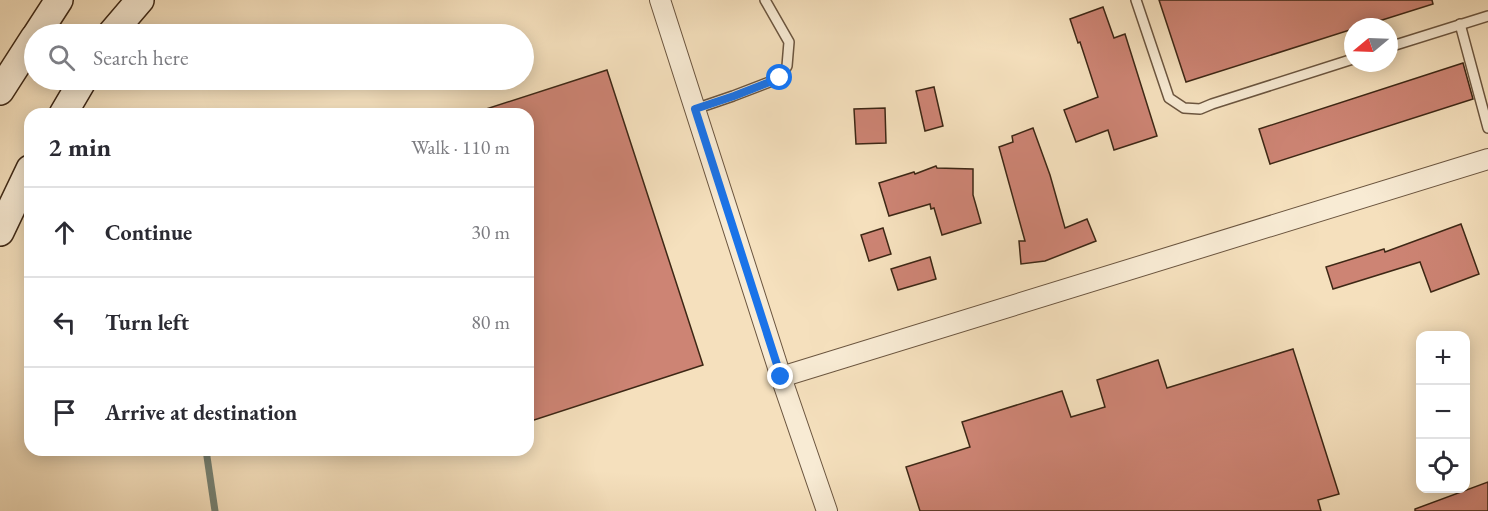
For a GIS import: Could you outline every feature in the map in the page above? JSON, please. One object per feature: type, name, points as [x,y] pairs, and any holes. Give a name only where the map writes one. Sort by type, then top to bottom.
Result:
[{"type":"street","points":[[44,24],[59,0]]},
{"type":"street","points":[[120,24],[140,0]]},
{"type":"street","points":[[660,0],[781,377],[827,511]]},
{"type":"street","points":[[0,91],[24,54]]},
{"type":"street","points":[[67,108],[77,90]]},
{"type":"street","points":[[781,377],[1488,159]]},
{"type":"street","points":[[0,232],[24,182]]},
{"type":"lane","points":[[695,109],[780,78],[787,66],[789,42],[765,0]]},
{"type":"lane","points":[[1136,0],[1170,98],[1184,108],[1200,109],[1344,62]]},
{"type":"lane","points":[[1398,44],[1488,16]]},
{"type":"lane","points":[[1461,24],[1488,128]]},
{"type":"building","points":[[1159,0],[1432,0],[1433,4],[1389,18],[1344,18],[1344,32],[1186,82]]},
{"type":"building","points":[[1103,7],[1114,38],[1125,34],[1157,136],[1114,150],[1108,130],[1076,142],[1064,110],[1098,97],[1070,19]]},
{"type":"building","points":[[1463,63],[1473,99],[1270,164],[1259,129]]},
{"type":"building","points":[[607,70],[703,365],[534,420],[534,108],[489,108]]},
{"type":"building","points":[[934,87],[943,126],[925,131],[916,91]]},
{"type":"building","points":[[885,108],[886,143],[856,144],[854,109]]},
{"type":"building","points":[[1033,128],[1050,175],[1065,228],[1087,219],[1096,241],[1045,261],[1021,264],[1019,241],[1025,241],[999,147],[1013,142],[1012,136]]},
{"type":"building","points":[[936,166],[937,168],[973,169],[973,195],[981,223],[942,235],[934,208],[931,209],[930,204],[889,216],[879,183]]},
{"type":"building","points":[[1461,224],[1479,274],[1431,292],[1420,262],[1333,289],[1326,267],[1384,249],[1385,252]]},
{"type":"building","points":[[883,228],[891,254],[869,261],[861,235]]},
{"type":"building","points":[[930,257],[936,279],[898,290],[891,269]]},
{"type":"building","points":[[1293,349],[1339,494],[1318,500],[1321,511],[920,511],[906,467],[970,447],[962,422],[1062,391],[1071,417],[1105,407],[1097,380],[1158,360],[1167,388]]},
{"type":"building","points":[[1488,482],[1488,511],[1415,511],[1415,509],[1458,493],[1470,493],[1470,489]]},
{"type":"waterway","points":[[207,456],[215,511]]},
{"type":"route","points":[[780,78],[695,109],[781,377]]}]
